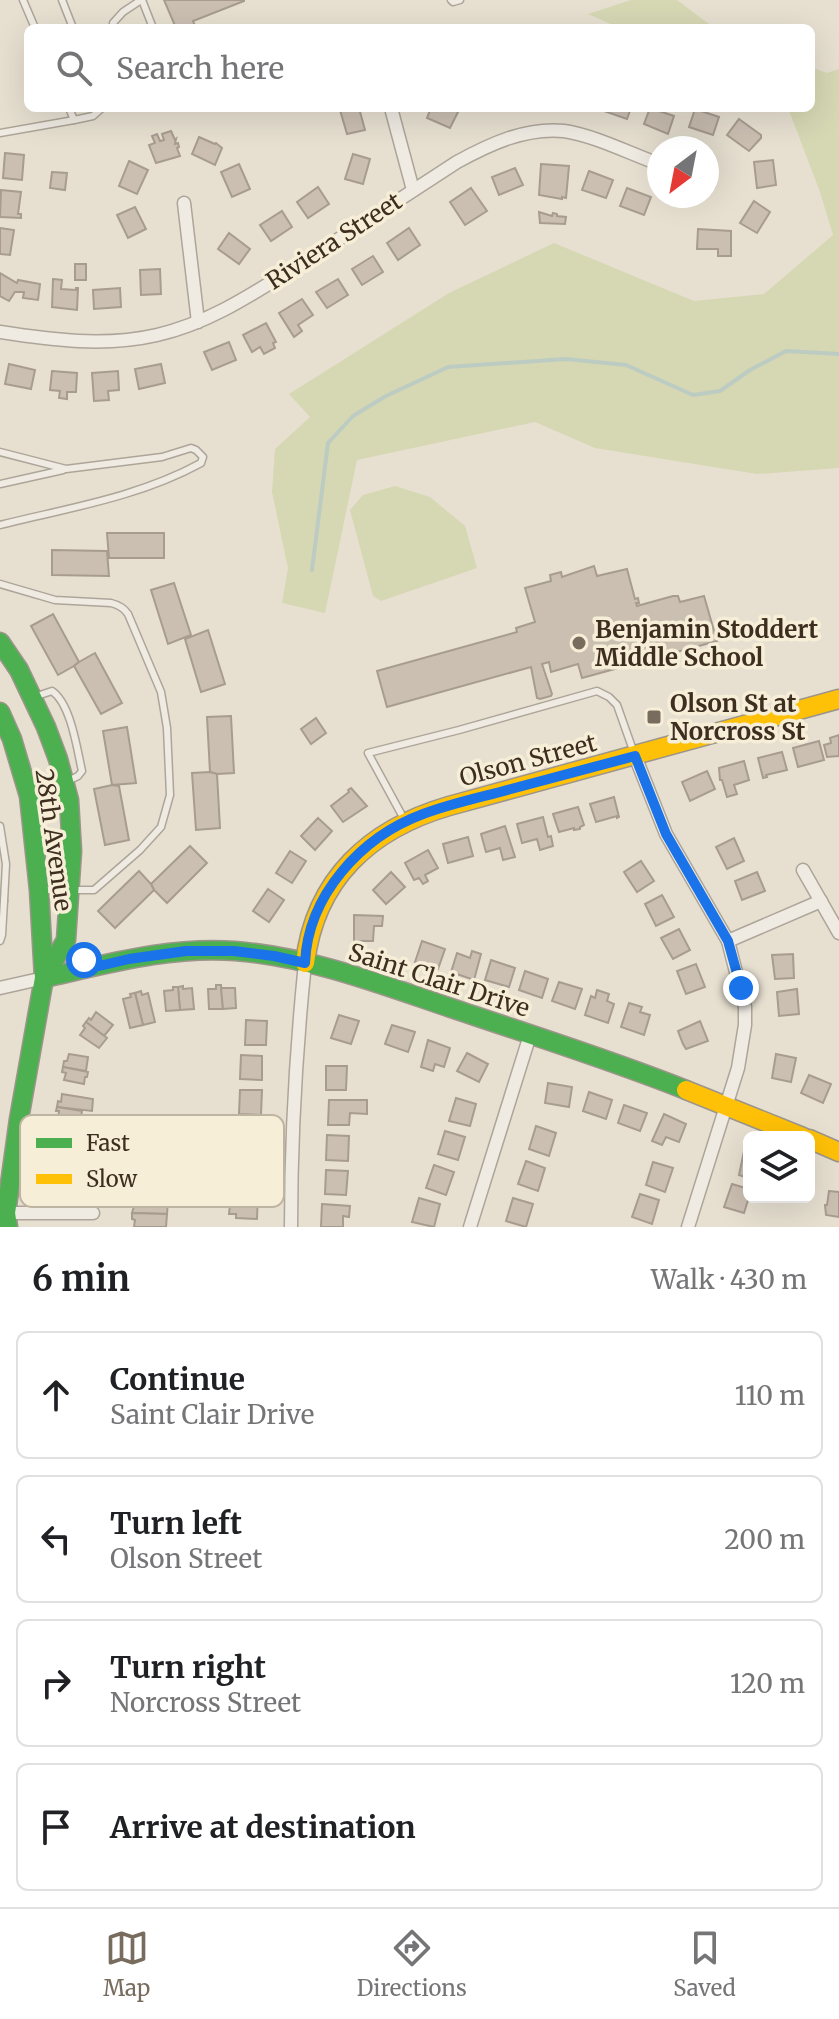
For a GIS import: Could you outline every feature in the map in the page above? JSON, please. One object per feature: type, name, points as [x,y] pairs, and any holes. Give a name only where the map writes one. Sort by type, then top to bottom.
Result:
[{"type":"street","points":[[392,112],[413,190]]},
{"type":"street","name":"Riviera Street","points":[[0,332],[94,342],[157,335],[198,322],[249,297],[491,143],[521,135],[563,131],[647,160]]},
{"type":"street","points":[[184,203],[198,322]]},
{"type":"street","name":"28th Avenue","points":[[0,642],[19,670],[46,727],[69,800],[72,851],[66,940],[44,978]]},
{"type":"street","name":"Olson Street","points":[[305,963],[309,930],[319,905],[335,880],[371,843],[405,822],[446,807],[839,699]]},
{"type":"street","name":"28th Avenue","points":[[0,712],[25,777],[34,834],[44,978],[19,1119],[7,1220],[93,1213]]},
{"type":"street","points":[[635,756],[666,834],[728,941],[745,1007],[738,1068],[688,1227]]},
{"type":"street","points":[[803,870],[839,933]]},
{"type":"street","points":[[728,941],[821,901]]},
{"type":"street","points":[[66,940],[79,958],[99,966]]},
{"type":"street","name":"Saint Clair Drive","points":[[0,988],[129,959],[186,951],[234,951],[274,956],[353,975],[634,1069],[788,1131]]},
{"type":"street","points":[[291,1227],[296,1046],[305,963]]},
{"type":"street","points":[[470,1227],[530,1035]]},
{"type":"street","points":[[815,1142],[839,1152]]},
{"type":"lane","points":[[23,0],[33,24]]},
{"type":"lane","points":[[62,0],[71,24]]},
{"type":"lane","points":[[113,24],[123,12],[142,0],[151,24]]},
{"type":"lane","points":[[451,0],[460,0]]},
{"type":"lane","points":[[71,112],[74,120]]},
{"type":"lane","points":[[0,133],[93,116],[98,112]]},
{"type":"lane","points":[[0,484],[66,469],[162,457],[191,448],[203,457],[201,463],[185,472],[132,492],[0,525]]},
{"type":"lane","points":[[0,452],[66,469]]},
{"type":"lane","points":[[0,584],[55,600],[118,605],[128,614],[161,692],[167,728],[170,795],[161,827],[94,890],[39,890]]},
{"type":"lane","points":[[405,822],[368,753],[597,691],[617,705],[635,756]]},
{"type":"lane","points":[[0,826],[6,864],[0,941]]},
{"type":"green space","points":[[631,0],[677,0],[709,24],[611,24],[588,14]]},
{"type":"green space","points":[[815,68],[827,73],[839,69],[839,468],[757,474],[595,448],[535,422],[357,460],[325,613],[282,603],[288,568],[272,492],[275,449],[310,417],[289,394],[449,293],[554,243],[694,301],[764,294],[833,235],[790,112],[815,112]]},
{"type":"green space","points":[[395,486],[430,497],[465,526],[477,568],[381,601],[373,596],[350,510],[363,495]]},
{"type":"building","points":[[164,0],[244,0],[193,21],[194,24],[174,24]]},
{"type":"building","points":[[341,112],[360,112],[365,130],[347,134]]},
{"type":"building","points":[[429,112],[458,112],[450,128],[427,118]]},
{"type":"building","points":[[607,112],[630,112],[627,119]]},
{"type":"building","points":[[648,112],[674,116],[668,134],[644,124]]},
{"type":"building","points":[[694,112],[719,117],[713,135],[689,127]]},
{"type":"building","points":[[739,119],[761,135],[749,151],[727,135]]},
{"type":"building","points":[[171,131],[176,139],[175,144],[178,143],[180,156],[156,163],[149,145],[155,143],[152,136],[157,134],[160,141],[164,140],[162,134]]},
{"type":"building","points":[[199,137],[222,148],[215,165],[192,154]]},
{"type":"building","points":[[5,153],[24,155],[22,180],[3,178]]},
{"type":"building","points":[[353,154],[370,159],[363,184],[345,179]]},
{"type":"building","points":[[773,160],[776,185],[757,188],[754,162]]},
{"type":"building","points":[[129,161],[148,170],[137,194],[119,186]]},
{"type":"building","points":[[239,164],[250,189],[232,197],[221,172]]},
{"type":"building","points":[[541,164],[569,166],[566,198],[539,195]]},
{"type":"building","points":[[515,168],[523,185],[499,195],[492,177]]},
{"type":"building","points":[[589,171],[613,180],[606,198],[582,190]]},
{"type":"building","points":[[52,172],[67,173],[65,190],[50,188]]},
{"type":"building","points":[[318,187],[329,204],[308,218],[297,202]]},
{"type":"building","points":[[471,188],[487,211],[465,225],[450,202]]},
{"type":"building","points":[[627,188],[647,196],[644,215],[620,206]]},
{"type":"building","points":[[1,190],[21,192],[18,214],[21,218],[0,217]]},
{"type":"building","points":[[754,201],[770,212],[757,233],[740,223]]},
{"type":"building","points":[[135,207],[146,229],[128,238],[117,215]]},
{"type":"building","points":[[282,211],[292,227],[271,241],[260,225]]},
{"type":"building","points":[[539,212],[566,217],[565,224],[540,223]]},
{"type":"building","points":[[0,228],[14,230],[10,255],[0,254]]},
{"type":"building","points":[[409,228],[420,245],[398,260],[387,243]]},
{"type":"building","points":[[698,229],[731,231],[731,256],[718,256],[718,249],[697,249]]},
{"type":"building","points":[[229,233],[250,249],[239,264],[218,249]]},
{"type":"building","points":[[373,256],[383,272],[362,285],[352,269]]},
{"type":"building","points":[[75,264],[86,264],[86,280],[75,280]]},
{"type":"building","points":[[160,269],[161,294],[141,295],[140,270]]},
{"type":"building","points":[[0,273],[17,283],[18,280],[40,284],[38,300],[23,298],[24,292],[15,292],[9,301],[0,296]]},
{"type":"building","points":[[53,279],[62,280],[61,289],[78,288],[77,310],[52,307]]},
{"type":"building","points":[[338,279],[348,295],[327,308],[316,292]]},
{"type":"building","points":[[120,288],[121,307],[94,309],[93,290]]},
{"type":"building","points":[[302,299],[313,315],[298,325],[302,331],[294,337],[279,313]]},
{"type":"building","points":[[266,323],[276,342],[273,343],[275,348],[264,354],[260,347],[252,352],[243,335]]},
{"type":"building","points":[[229,342],[236,360],[212,370],[204,352]]},
{"type":"building","points":[[9,364],[35,370],[31,389],[5,384]]},
{"type":"building","points":[[161,364],[165,383],[139,389],[135,369]]},
{"type":"building","points":[[52,371],[77,373],[76,392],[67,392],[67,399],[59,398],[60,391],[50,390]]},
{"type":"building","points":[[118,371],[119,390],[108,391],[109,400],[94,401],[92,373]]},
{"type":"building","points":[[107,533],[164,533],[164,558],[109,558]]},
{"type":"building","points":[[52,550],[107,551],[109,576],[52,575]]},
{"type":"building","points":[[594,566],[597,576],[627,569],[635,599],[638,598],[637,606],[673,596],[678,596],[680,602],[704,596],[717,641],[582,678],[578,664],[551,672],[549,662],[542,664],[552,694],[540,699],[537,698],[531,667],[387,707],[377,671],[517,632],[516,628],[535,622],[525,588],[551,581],[550,575],[561,572],[562,577]]},
{"type":"building","points":[[174,583],[191,635],[168,644],[151,590]]},
{"type":"building","points":[[53,614],[79,662],[58,675],[31,626]]},
{"type":"building","points":[[208,630],[225,684],[201,692],[185,639]]},
{"type":"building","points":[[95,653],[122,703],[101,714],[74,666]]},
{"type":"building","points":[[231,716],[234,773],[210,772],[207,717]]},
{"type":"building","points":[[316,718],[326,733],[311,744],[301,729]]},
{"type":"building","points":[[127,727],[136,783],[112,785],[103,731]]},
{"type":"building","points":[[839,735],[839,756],[827,757],[824,745],[831,743],[830,738]]},
{"type":"building","points":[[819,741],[824,760],[798,767],[793,748]]},
{"type":"building","points":[[782,752],[787,770],[763,778],[758,758]]},
{"type":"building","points":[[744,761],[749,780],[734,785],[737,794],[727,797],[719,768]]},
{"type":"building","points":[[707,771],[715,789],[690,801],[682,782]]},
{"type":"building","points":[[192,773],[217,774],[220,828],[196,830]]},
{"type":"building","points":[[119,786],[129,840],[105,845],[94,789]]},
{"type":"building","points":[[351,788],[367,806],[343,822],[331,806]]},
{"type":"building","points":[[614,797],[619,817],[596,822],[590,804]]},
{"type":"building","points":[[578,807],[584,825],[580,829],[559,832],[553,814]]},
{"type":"building","points":[[543,817],[553,846],[540,850],[537,839],[522,843],[517,824]]},
{"type":"building","points":[[318,818],[332,831],[315,850],[301,836]]},
{"type":"building","points":[[505,826],[515,857],[503,860],[500,848],[486,852],[481,834]]},
{"type":"building","points":[[468,837],[473,856],[448,863],[443,844]]},
{"type":"building","points":[[734,838],[744,861],[727,869],[716,847]]},
{"type":"building","points":[[190,846],[207,863],[167,903],[151,884]]},
{"type":"building","points":[[428,850],[438,868],[425,875],[428,881],[423,884],[419,878],[414,880],[405,863]]},
{"type":"building","points":[[290,851],[306,861],[292,883],[276,873]]},
{"type":"building","points":[[641,861],[654,881],[637,892],[624,872]]},
{"type":"building","points":[[139,871],[154,890],[115,928],[98,911]]},
{"type":"building","points":[[391,872],[405,887],[386,904],[373,890]]},
{"type":"building","points":[[757,872],[765,891],[742,900],[735,881]]},
{"type":"building","points":[[268,889],[284,900],[269,922],[253,911]]},
{"type":"building","points":[[662,895],[674,917],[656,926],[645,904]]},
{"type":"building","points":[[354,915],[383,916],[382,926],[374,926],[373,941],[354,941]]},
{"type":"building","points":[[679,929],[690,950],[673,959],[661,938]]},
{"type":"building","points":[[422,941],[445,949],[438,969],[415,962]]},
{"type":"building","points":[[472,951],[481,954],[474,980],[451,972],[457,953],[470,958]]},
{"type":"building","points":[[793,954],[794,978],[775,979],[772,955]]},
{"type":"building","points":[[491,960],[515,968],[509,987],[485,980]]},
{"type":"building","points":[[696,964],[705,987],[686,994],[677,971]]},
{"type":"building","points":[[525,971],[548,979],[542,998],[519,990]]},
{"type":"building","points":[[559,982],[582,989],[575,1009],[552,1001]]},
{"type":"building","points":[[216,985],[221,985],[223,1009],[209,1009],[208,989],[216,989]]},
{"type":"building","points":[[183,986],[183,989],[192,988],[194,1009],[180,1010],[178,987]]},
{"type":"building","points":[[173,987],[178,987],[180,1010],[166,1011],[164,991],[173,990]]},
{"type":"building","points":[[221,988],[235,988],[236,1008],[223,1009]]},
{"type":"building","points":[[797,989],[799,1014],[779,1016],[777,992]]},
{"type":"building","points":[[597,990],[609,994],[607,1001],[614,1004],[608,1023],[585,1015],[591,996],[595,998]]},
{"type":"building","points":[[141,991],[142,995],[148,993],[155,1022],[143,1025],[135,993]]},
{"type":"building","points":[[135,993],[143,1025],[130,1028],[123,999]]},
{"type":"building","points":[[629,1003],[642,1007],[640,1012],[650,1015],[644,1035],[621,1027]]},
{"type":"building","points":[[96,1012],[113,1025],[104,1036],[86,1022]]},
{"type":"building","points":[[339,1015],[359,1021],[351,1044],[331,1038]]},
{"type":"building","points":[[246,1020],[267,1021],[266,1045],[245,1045]]},
{"type":"building","points":[[700,1021],[708,1041],[686,1049],[678,1031]]},
{"type":"building","points":[[86,1022],[107,1038],[99,1048],[80,1035]]},
{"type":"building","points":[[392,1025],[415,1032],[408,1052],[385,1044]]},
{"type":"building","points":[[428,1040],[450,1048],[444,1067],[435,1064],[433,1071],[421,1067]]},
{"type":"building","points":[[467,1053],[488,1064],[479,1082],[457,1071]]},
{"type":"building","points":[[69,1054],[88,1057],[86,1071],[63,1067]]},
{"type":"building","points":[[776,1054],[796,1058],[791,1082],[772,1078]]},
{"type":"building","points":[[241,1055],[262,1056],[262,1080],[240,1079]]},
{"type":"building","points":[[326,1066],[347,1066],[346,1090],[326,1090]]},
{"type":"building","points":[[63,1067],[88,1072],[84,1084],[64,1080],[66,1073],[62,1072]]},
{"type":"building","points":[[809,1075],[831,1084],[823,1103],[801,1093]]},
{"type":"building","points":[[548,1083],[572,1087],[569,1107],[545,1103]]},
{"type":"building","points":[[240,1090],[262,1090],[261,1115],[239,1114]]},
{"type":"building","points":[[589,1092],[612,1100],[606,1119],[583,1111]]},
{"type":"building","points":[[62,1094],[93,1099],[92,1111],[57,1107]]},
{"type":"building","points":[[456,1098],[476,1104],[470,1126],[449,1121]]},
{"type":"building","points":[[329,1100],[367,1100],[367,1114],[350,1113],[349,1125],[328,1125]]},
{"type":"building","points":[[624,1105],[647,1113],[640,1131],[618,1123]]},
{"type":"building","points":[[57,1107],[82,1111],[81,1115],[59,1115],[59,1111],[56,1111]]},
{"type":"building","points":[[664,1114],[686,1124],[679,1142],[666,1137],[662,1145],[652,1141]]},
{"type":"building","points":[[536,1126],[556,1133],[549,1156],[529,1149]]},
{"type":"building","points":[[445,1131],[465,1137],[458,1160],[438,1154]]},
{"type":"building","points":[[327,1135],[349,1136],[348,1161],[326,1160]]},
{"type":"building","points":[[743,1156],[743,1176],[739,1175]]},
{"type":"building","points":[[526,1161],[545,1168],[538,1191],[518,1184]]},
{"type":"building","points":[[653,1162],[673,1168],[665,1192],[646,1185]]},
{"type":"building","points":[[434,1165],[454,1172],[446,1195],[426,1188]]},
{"type":"building","points":[[326,1170],[348,1171],[346,1195],[325,1194]]},
{"type":"building","points":[[732,1184],[743,1187],[743,1203],[747,1203],[744,1213],[724,1207]]},
{"type":"building","points":[[829,1191],[839,1192],[839,1217],[826,1215]]},
{"type":"building","points":[[640,1194],[659,1200],[652,1224],[632,1217]]},
{"type":"building","points":[[419,1198],[440,1204],[434,1227],[412,1222]]},
{"type":"building","points":[[513,1198],[533,1204],[526,1227],[506,1221]]},
{"type":"building","points":[[322,1204],[350,1206],[349,1217],[343,1216],[343,1227],[321,1227]]},
{"type":"building","points":[[134,1207],[168,1207],[167,1214],[132,1213]]},
{"type":"building","points":[[230,1207],[257,1207],[257,1219],[236,1218],[236,1214],[229,1214]]},
{"type":"building","points":[[132,1213],[167,1214],[166,1227],[134,1227]]},
{"type":"waterway","points":[[312,570],[328,443],[353,416],[386,396],[448,367],[566,359],[626,365],[693,395],[720,391],[750,370],[786,351],[839,354]]},
{"type":"traffic: fast","points":[[0,642],[19,670],[46,727],[69,800],[72,851],[66,940],[44,978]]},
{"type":"traffic: fast","points":[[0,712],[12,739],[29,796],[44,978],[19,1119],[6,1213],[8,1227]]},
{"type":"traffic: fast","points":[[44,978],[115,962],[187,951],[264,954],[375,982],[686,1090]]},
{"type":"traffic: slow","points":[[305,963],[311,933],[334,882],[371,844],[395,828],[449,806],[839,699]]},
{"type":"traffic: slow","points":[[686,1090],[788,1131]]},
{"type":"traffic: slow","points":[[815,1142],[839,1152]]},
{"type":"place","name":"Benjamin Stoddert Middle School","points":[[579,643]]},
{"type":"place","name":"Olson St at Norcross St","points":[[654,717]]},
{"type":"route","points":[[84,960],[99,966],[186,951],[234,951],[305,963],[309,930],[319,905],[335,880],[371,843],[389,831],[424,814],[635,756],[666,834],[728,941],[741,988]]}]
